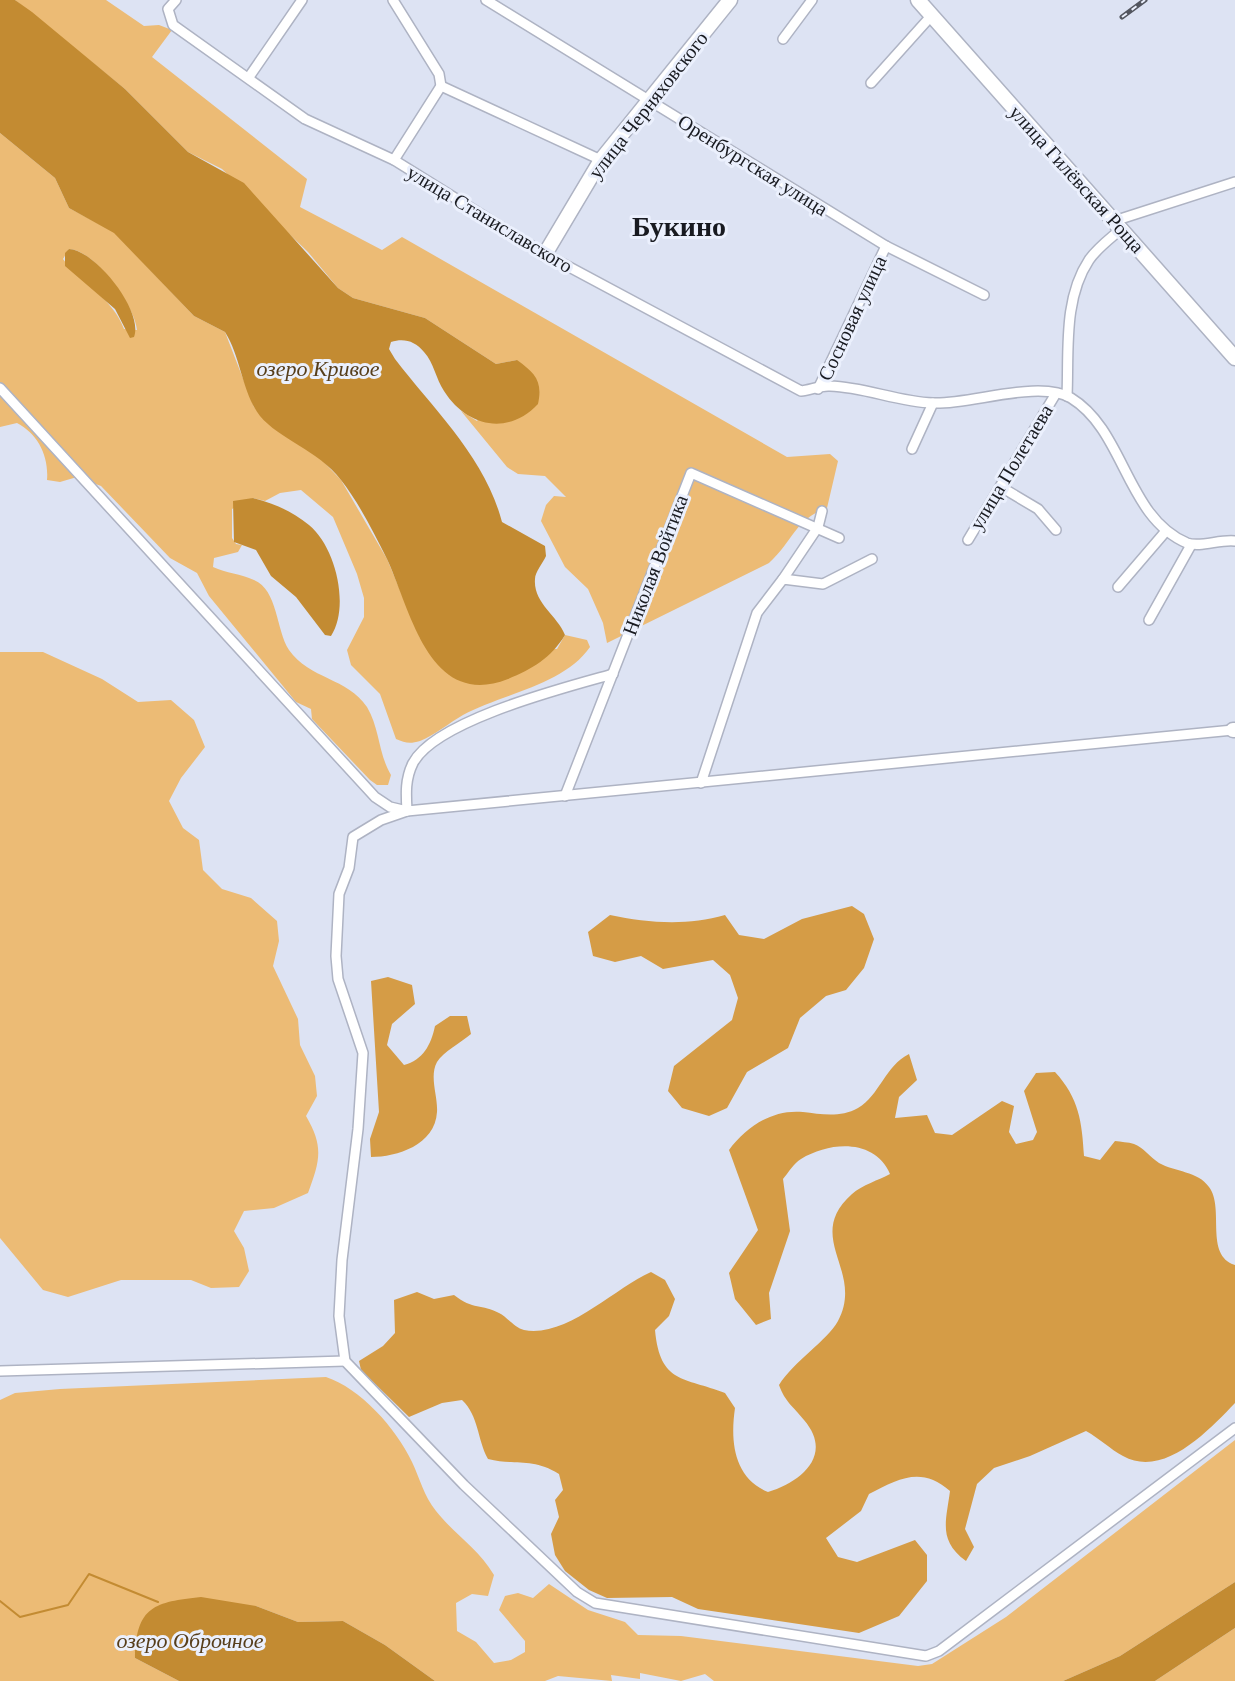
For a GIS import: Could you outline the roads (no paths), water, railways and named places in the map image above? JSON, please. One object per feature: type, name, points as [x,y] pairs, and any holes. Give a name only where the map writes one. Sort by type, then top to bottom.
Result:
[{"type":"street","name":"улица Станиславского","points":[[176,0],[168,9],[173,25],[305,119],[394,160],[545,254],[801,391],[818,389]]},
{"type":"street","points":[[249,77],[302,0]]},
{"type":"street","points":[[393,0],[439,74],[441,86],[394,160]]},
{"type":"street","name":"Оренбургская улица","points":[[486,0],[886,246],[984,295]]},
{"type":"street","name":"улица Черняховского","points":[[545,254],[601,160],[730,0]]},
{"type":"street","points":[[783,39],[812,0]]},
{"type":"street","name":"улица Гилёвская Роща","points":[[918,0],[1235,358]]},
{"type":"street","points":[[871,83],[932,15]]},
{"type":"street","points":[[441,86],[601,160]]},
{"type":"street","points":[[1067,396],[1066,356],[1076,290],[1090,260],[1118,225],[1235,182]]},
{"type":"street","name":"Сосновая улица","points":[[818,389],[886,246]]},
{"type":"street","name":"улица Полетаева","points":[[818,389],[827,385],[933,403],[1001,396],[1016,390],[1067,396],[1096,421],[1148,510],[1166,531],[1191,545]]},
{"type":"street","points":[[0,388],[375,797],[390,807],[407,811]]},
{"type":"street","name":"улица Полетаева","points":[[968,540],[1055,395]]},
{"type":"street","points":[[912,449],[933,403]]},
{"type":"street","name":"Николая Войтика","points":[[613,674],[691,473],[839,538]]},
{"type":"street","points":[[1001,487],[1038,509],[1056,530]]},
{"type":"street","points":[[701,783],[757,613],[817,529],[822,511]]},
{"type":"street","points":[[1118,587],[1166,531]]},
{"type":"street","points":[[1149,620],[1191,545],[1222,539],[1235,541]]},
{"type":"street","points":[[783,579],[823,584],[872,559]]},
{"type":"street","points":[[407,811],[406,784],[414,761],[435,741],[522,700],[613,674]]},
{"type":"street","points":[[565,796],[613,674]]},
{"type":"street","points":[[1234,730],[407,811],[381,820],[353,837],[349,868],[339,894],[338,979],[363,1053],[340,1288],[340,1340],[345,1361],[464,1485],[577,1592],[595,1603],[926,1656],[939,1651],[1235,1428]]},
{"type":"street","points":[[0,1371],[345,1361]]},
{"type":"water","name":"озеро Кривое","points":[[0,0],[15,0],[32,12],[125,89],[188,152],[244,183],[338,288],[353,298],[425,318],[496,364],[517,360],[533,374],[539,389],[538,404],[514,421],[488,423],[464,413],[453,403],[427,356],[417,345],[409,341],[396,341],[391,342],[389,349],[471,455],[484,476],[502,522],[545,546],[546,556],[536,573],[535,587],[565,635],[547,656],[508,679],[481,685],[459,681],[441,668],[415,628],[387,559],[354,498],[332,470],[260,416],[249,397],[235,352],[225,332],[194,316],[114,233],[69,208],[55,178],[0,133]]},
{"type":"water","points":[[69,249],[92,260],[115,284],[132,312],[134,337],[130,338],[115,309],[65,266],[65,253]]},
{"type":"water","points":[[253,498],[276,505],[296,516],[309,525],[326,548],[333,562],[340,594],[337,624],[331,636],[325,635],[296,597],[271,576],[256,550],[234,542],[233,501]]},
{"type":"water","points":[[1235,1582],[1235,1628],[1155,1681],[1063,1681],[1120,1656]]},
{"type":"water","name":"озеро Оброчное","points":[[201,1597],[256,1606],[298,1622],[343,1621],[385,1645],[435,1681],[179,1681],[135,1658],[139,1627],[151,1610],[171,1601]]},
{"type":"waterway","points":[[0,1601],[20,1617],[68,1605],[89,1574],[158,1602]]},
{"type":"railway","points":[[1122,17],[1145,0]]},
{"type":"district","name":"Букино","points":[[679,226]]}]
